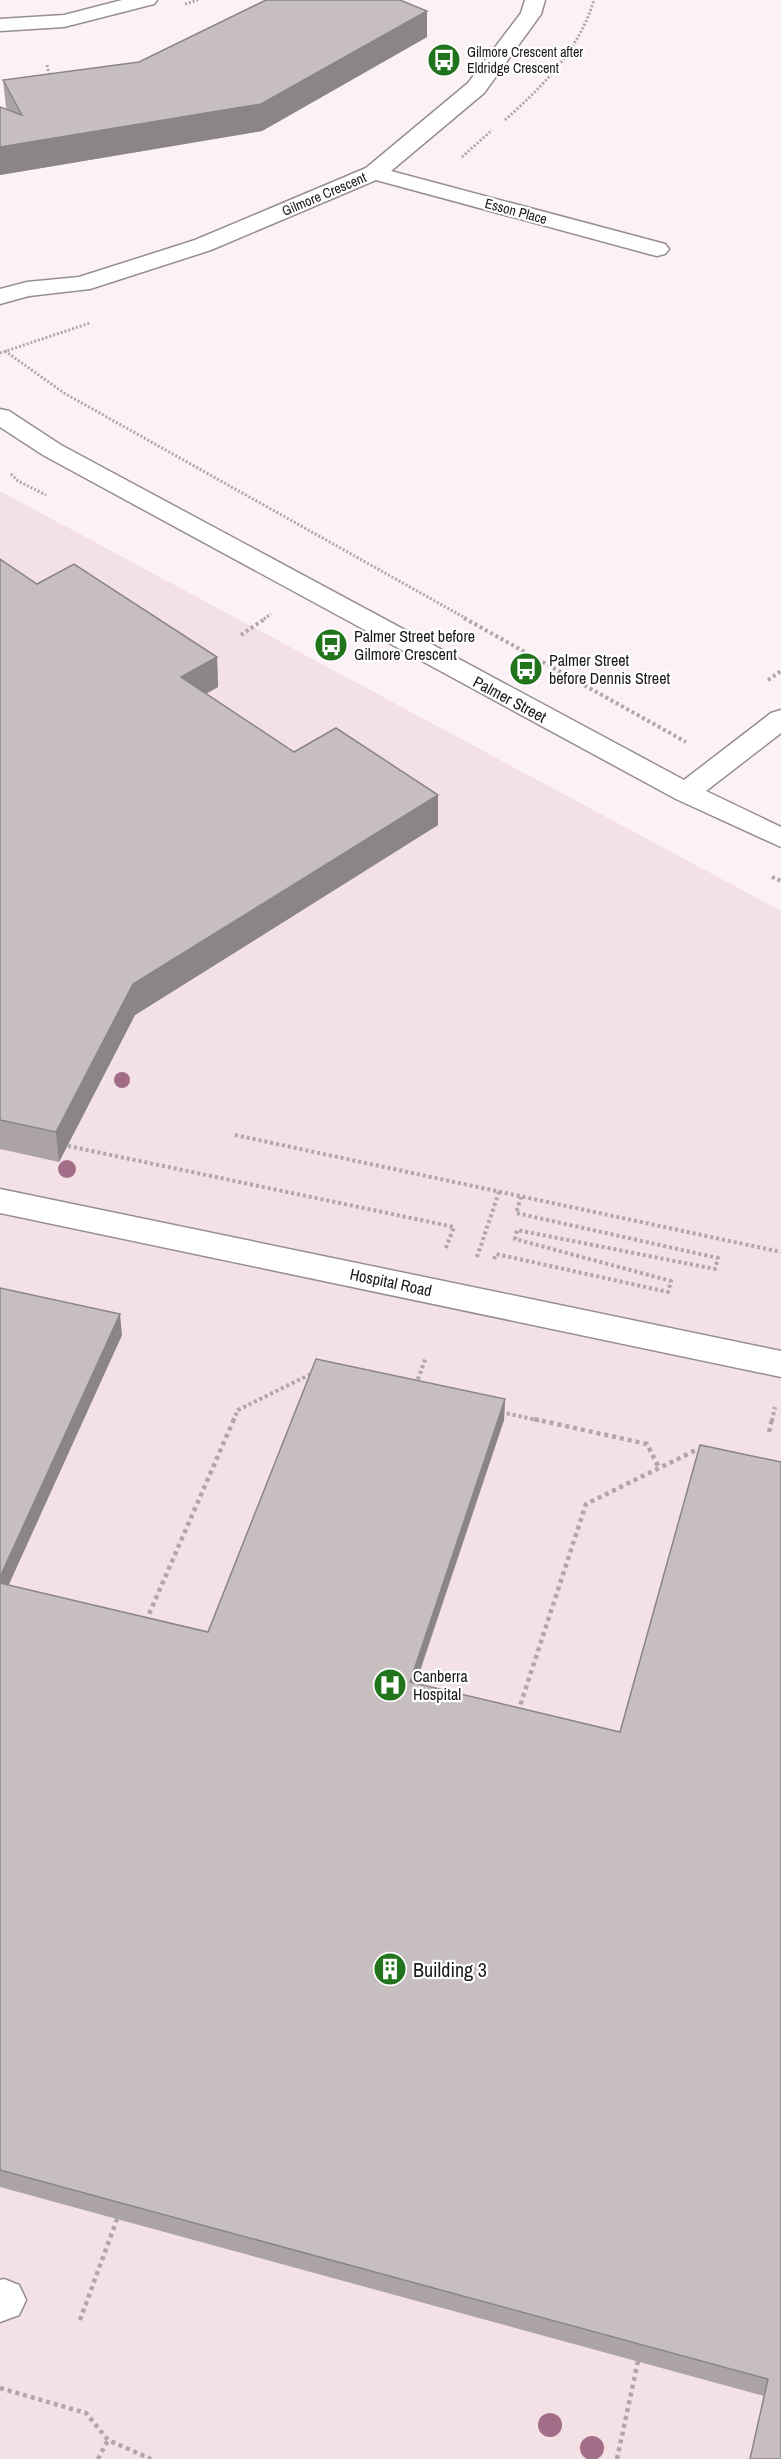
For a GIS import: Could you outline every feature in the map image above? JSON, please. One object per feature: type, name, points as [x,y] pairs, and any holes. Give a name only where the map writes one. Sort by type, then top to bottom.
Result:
[{"type":"street","points":[[0,25],[64,21],[147,0]]},
{"type":"street","name":"Gilmore Crescent","points":[[0,297],[27,289],[81,284],[203,245],[374,173],[476,88],[531,14],[535,0]]},
{"type":"street","name":"Esson Place","points":[[374,173],[657,249]]},
{"type":"street","name":"Gilmore Crescent","points":[[19,315],[47,306],[81,284]]},
{"type":"street","name":"Palmer Street","points":[[0,416],[52,450],[686,793],[781,838]]},
{"type":"street","name":"Palmer Street","points":[[0,430],[52,450]]},
{"type":"street","points":[[686,793],[781,719]]},
{"type":"street","name":"Hospital Road","points":[[0,1201],[781,1364]]},
{"type":"path","points":[[47,65],[51,81]]},
{"type":"path","points":[[0,352],[5,351],[75,399],[723,763]]},
{"type":"path","points":[[241,635],[272,613]]},
{"type":"path","points":[[235,1136],[781,1252]]},
{"type":"path","points":[[68,1146],[453,1227],[443,1254]]},
{"type":"path","points":[[477,1259],[499,1192]]},
{"type":"path","points":[[492,1264],[496,1254],[668,1292],[671,1281],[515,1239],[517,1230],[714,1269],[717,1258],[516,1213],[521,1197]]},
{"type":"path","points":[[413,1393],[426,1357]]},
{"type":"path","points":[[144,1625],[238,1410],[312,1372],[323,1374]]},
{"type":"path","points":[[495,1411],[647,1444],[659,1468]]},
{"type":"path","points":[[517,1716],[586,1504],[696,1450],[707,1452]]},
{"type":"path","points":[[80,2320],[117,2218]]},
{"type":"path","points":[[617,2459],[638,2361]]},
{"type":"path","points":[[0,2388],[86,2413],[108,2440],[152,2459]]},
{"type":"path","points":[[98,2459],[108,2440]]},
{"type":"shaded area","name":"Canberra Hospital","points":[[0,491],[781,911],[781,2459],[0,2459]]},
{"type":"building","points":[[266,0],[400,0],[427,11],[261,104],[0,147],[0,107],[22,115],[3,80],[139,62]]},
{"type":"building","points":[[0,559],[37,584],[74,564],[217,657],[181,677],[294,752],[336,728],[438,795],[133,984],[56,1132],[0,1120]]},
{"type":"building","points":[[0,1288],[120,1314],[0,1577]]},
{"type":"building","name":"Building 3","points":[[316,1359],[505,1399],[410,1682],[620,1732],[700,1445],[781,1462],[781,2459],[750,2459],[768,2379],[0,2170],[0,1583],[208,1632]]},
{"type":"place","name":"Gilmore Crescent after Eldridge Crescent","points":[[444,60]]},
{"type":"place","name":"Palmer Street before Gilmore Crescent","points":[[331,645]]},
{"type":"place","name":"Palmer Street before Dennis Street","points":[[526,669]]},
{"type":"place","name":"Canberra Hospital","points":[[390,1685]]},
{"type":"place","name":"Building 3","points":[[390,1969]]}]
